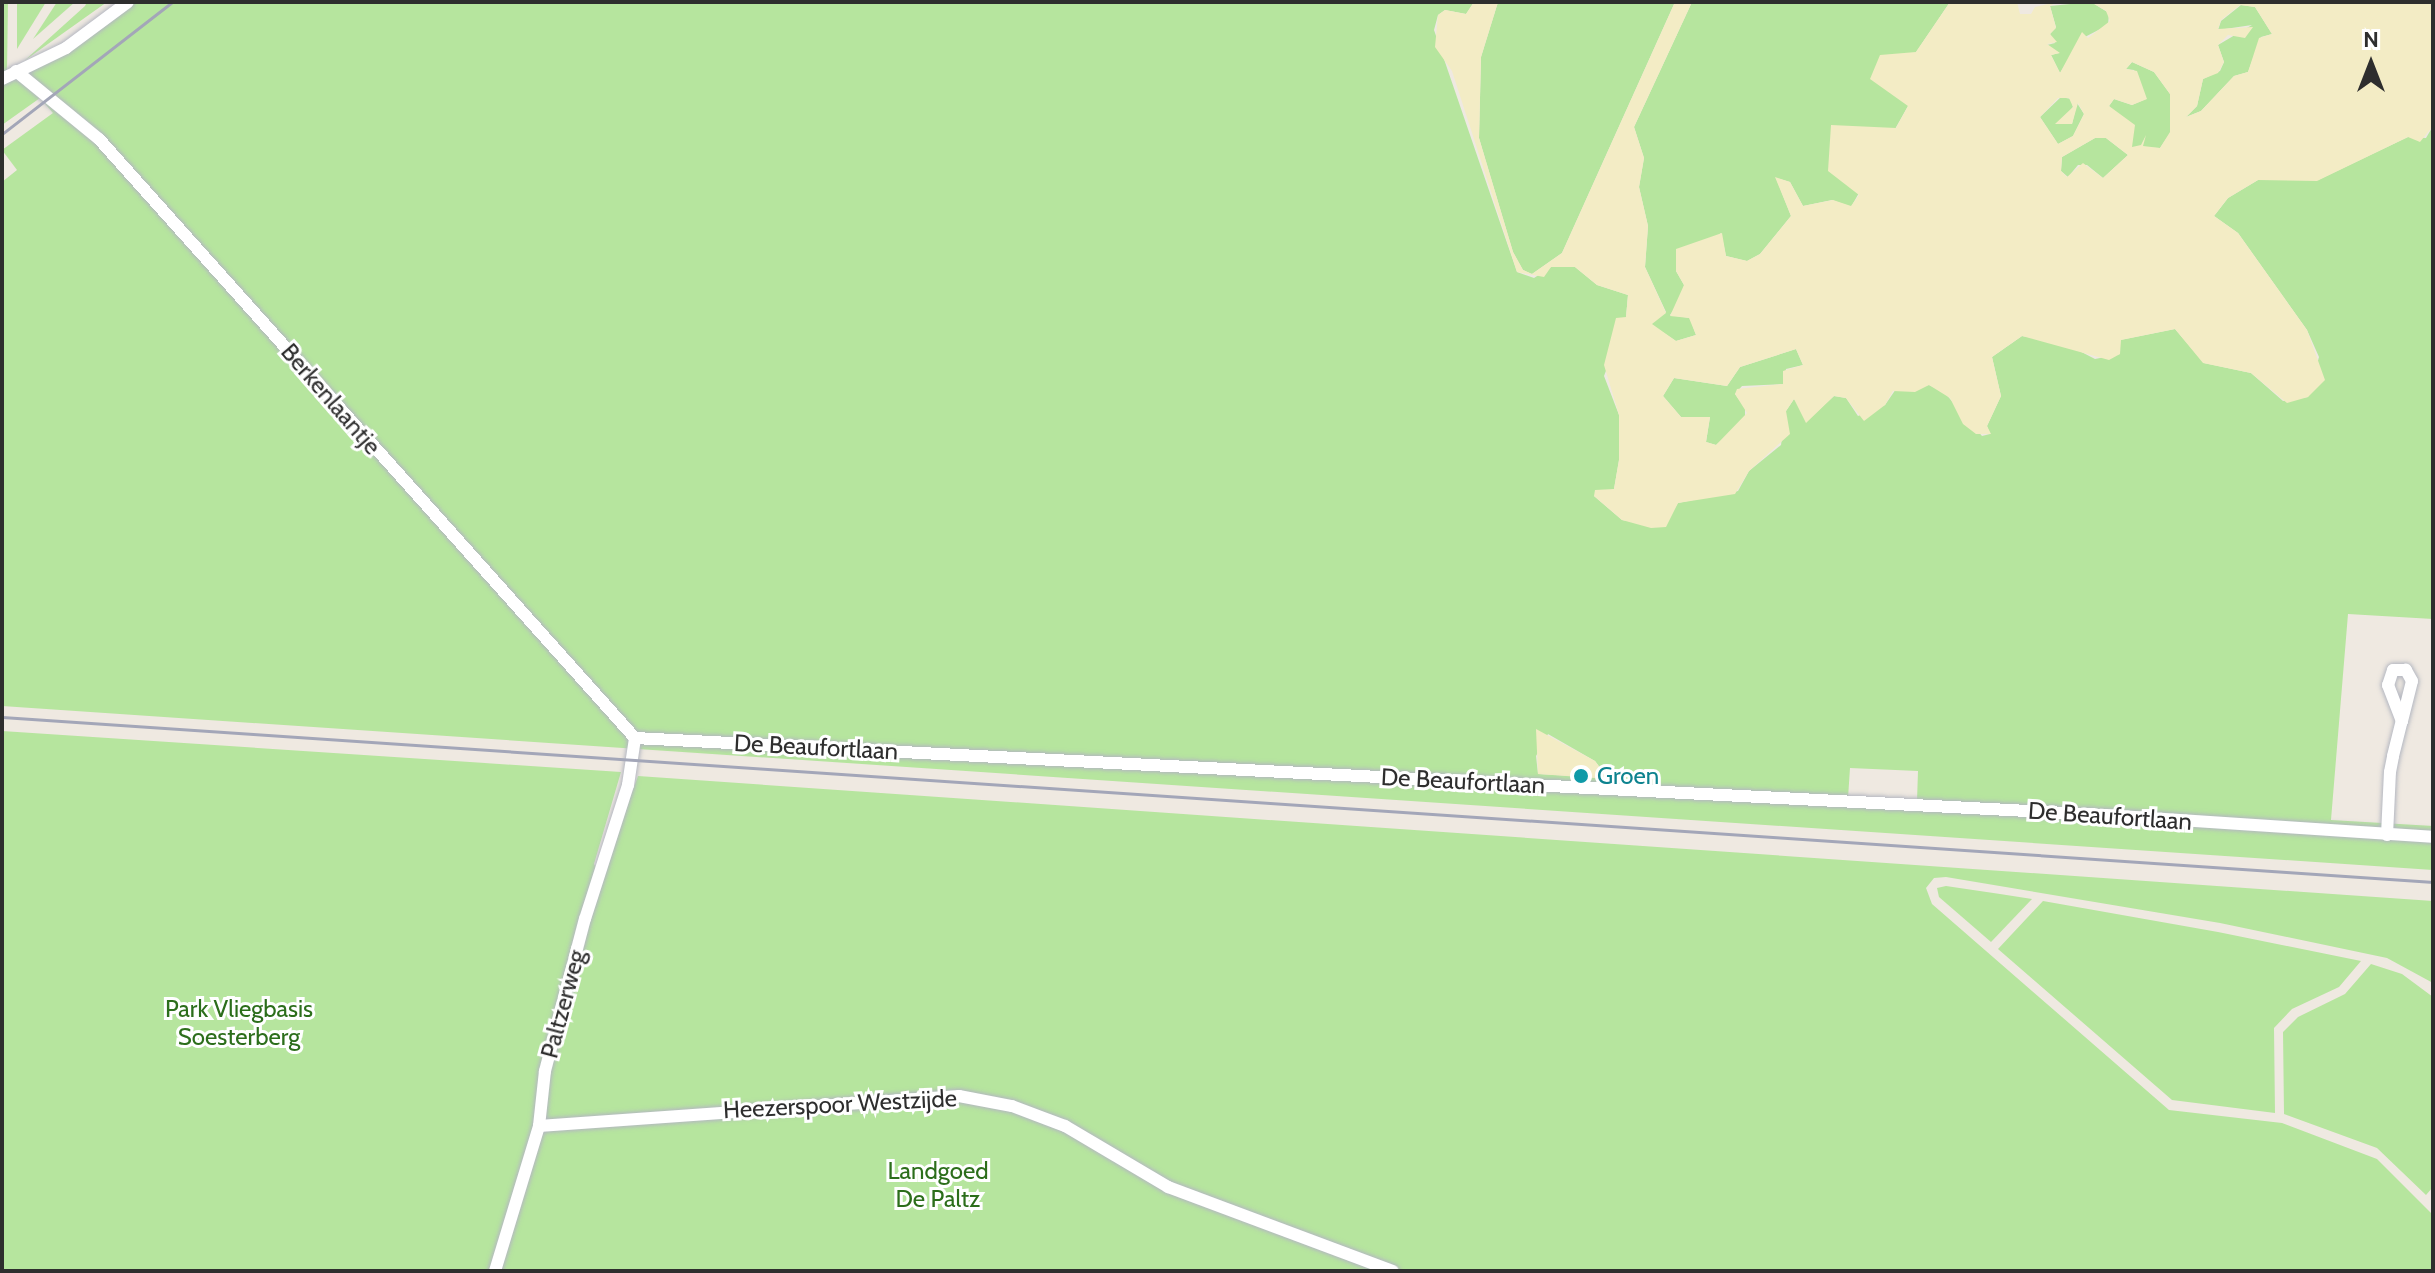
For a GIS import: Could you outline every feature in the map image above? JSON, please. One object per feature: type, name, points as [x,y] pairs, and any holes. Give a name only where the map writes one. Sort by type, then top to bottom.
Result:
[{"type":"street","points":[[2,79],[66,48],[128,2]]},
{"type":"street","name":"Berkenlaantje","points":[[16,71],[99,139],[635,738]]},
{"type":"street","points":[[2387,835],[2388,789],[2402,721]]},
{"type":"street","name":"De Beaufortlaan","points":[[635,738],[2087,814],[2433,837]]},
{"type":"street","name":"Paltzerweg","points":[[495,1271],[539,1126],[545,1071],[585,919],[628,785],[635,738]]},
{"type":"street","name":"Heezerspoor Westzijde","points":[[539,1126],[959,1096],[1012,1106],[1065,1126],[1168,1187],[1393,1271]]},
{"type":"green space","points":[[2,2],[8,2],[7,71],[2,75]]},
{"type":"green space","points":[[17,2],[46,2],[17,49]]},
{"type":"green space","points":[[57,2],[75,2],[33,39]]},
{"type":"green space","points":[[87,2],[107,2],[24,61],[85,6]]},
{"type":"green space","points":[[133,2],[1474,2],[1466,14],[1445,10],[1438,15],[1434,30],[1517,272],[1534,278],[1551,267],[1575,267],[1597,285],[1628,295],[1626,317],[1604,376],[1619,415],[1619,460],[1614,489],[1594,496],[1622,520],[1662,527],[1678,503],[1738,491],[1749,471],[1781,445],[1786,411],[1794,399],[1810,418],[1834,396],[1846,398],[1858,416],[1885,405],[1896,389],[1929,385],[1944,392],[1982,436],[1990,434],[1987,426],[2001,396],[1992,357],[2022,336],[2066,344],[2095,359],[2120,354],[2120,340],[2175,329],[2204,363],[2251,373],[2283,401],[2308,397],[2319,357],[2307,330],[2238,233],[2214,216],[2228,198],[2258,180],[2318,180],[2408,137],[2426,138],[2433,126],[2433,619],[2348,614],[2331,820],[2433,826],[2433,870],[2,706],[2,182],[17,170],[2,150],[53,113],[40,98],[2,125],[2,84],[17,79]],"holes":[[[1548,734],[1595,761],[1608,778],[1538,774],[1536,756]],[[1850,768],[1918,771],[1917,801],[1848,798]]]},
{"type":"green space","points":[[1498,2],[1675,2],[1562,253],[1532,274],[1523,270],[1513,252],[1479,138],[1481,57]]},
{"type":"green space","points":[[1692,2],[1950,2],[1916,52],[1908,106],[1851,207],[1832,200],[1803,206],[1790,182],[1776,178],[1791,216],[1760,254],[1747,261],[1726,256],[1721,233],[1676,271],[1684,285],[1683,297],[1670,315],[1690,318],[1696,335],[1676,341],[1650,324],[1666,312],[1645,267],[1648,226],[1639,187],[1644,158],[1634,127]]},
{"type":"green space","points":[[2091,2],[2109,13],[2108,25],[2081,39],[2060,73],[2051,55],[2059,53],[2047,45],[2055,43],[2050,34],[2056,27],[2050,6]]},
{"type":"green space","points":[[2241,5],[2255,7],[2272,34],[2261,37],[2248,72],[2234,76],[2201,111],[2186,117],[2197,106],[2203,79],[2220,71],[2224,62],[2218,45],[2252,25],[2218,30],[2221,21]]},
{"type":"green space","points":[[2132,62],[2154,72],[2170,94],[2170,133],[2160,148],[2132,147],[2131,134],[2109,106],[2114,99],[2132,105],[2146,99],[2134,70],[2126,69]]},
{"type":"green space","points":[[2061,97],[2071,99],[2073,107],[2060,124],[2072,124],[2077,103],[2084,114],[2073,136],[2058,144],[2040,117]]},
{"type":"green space","points":[[2095,138],[2106,138],[2128,155],[2103,178],[2087,165],[2078,165],[2068,177],[2061,171],[2062,157]]},
{"type":"green space","points":[[1796,349],[1803,365],[1786,369],[1783,384],[1742,386],[1735,394],[1745,408],[1745,420],[1716,445],[1706,442],[1710,417],[1681,417],[1663,396],[1674,378],[1727,386],[1740,367]]},
{"type":"green space","points":[[2,731],[621,772],[594,864],[601,877],[638,776],[2433,901],[2433,983],[2387,958],[2220,923],[1946,877],[1934,878],[1926,888],[1932,904],[2169,1110],[2282,1123],[2377,1159],[2433,1215],[2433,1271],[2,1271]]},
{"type":"green space","points":[[1946,886],[2032,899],[1991,942],[1939,897],[1937,888]]},
{"type":"green space","points":[[2043,901],[2361,961],[2339,987],[2292,1009],[2274,1028],[2275,1113],[2172,1100],[1998,949]]},
{"type":"green space","points":[[2371,964],[2402,974],[2433,997],[2433,1187],[2426,1195],[2377,1148],[2284,1114],[2283,1032],[2298,1017],[2345,994]]},
{"type":"sand","points":[[1474,2],[1498,2],[1481,57],[1479,138],[1513,252],[1523,270],[1532,274],[1562,253],[1675,2],[1692,2],[1634,127],[1644,158],[1639,187],[1648,226],[1645,267],[1666,313],[1652,324],[1676,341],[1696,335],[1689,318],[1670,316],[1684,285],[1676,271],[1676,249],[1722,233],[1726,256],[1747,261],[1760,254],[1791,216],[1775,177],[1790,182],[1803,206],[1833,200],[1851,206],[1859,195],[1828,171],[1831,125],[1896,128],[1908,106],[1870,79],[1880,55],[1916,52],[1950,2],[2017,2],[2020,14],[2031,14],[2035,7],[2057,2],[2050,6],[2056,28],[2050,34],[2057,42],[2047,44],[2060,53],[2051,55],[2060,73],[2082,32],[2088,38],[2110,21],[2106,11],[2091,2],[2433,2],[2433,126],[2420,142],[2408,137],[2317,181],[2258,180],[2228,198],[2214,216],[2238,233],[2307,330],[2325,380],[2308,397],[2287,403],[2251,373],[2203,363],[2175,329],[2121,340],[2120,354],[2109,360],[2022,336],[1992,357],[2001,396],[1987,426],[1991,434],[1976,434],[1963,424],[1950,398],[1929,385],[1915,392],[1893,391],[1885,405],[1864,421],[1846,398],[1834,396],[1806,423],[1794,399],[1786,411],[1790,434],[1749,471],[1735,494],[1678,503],[1666,527],[1651,528],[1622,520],[1594,496],[1595,490],[1614,489],[1619,460],[1619,415],[1604,365],[1616,318],[1626,317],[1628,295],[1597,285],[1575,267],[1551,267],[1544,277],[1517,272],[1452,71],[1435,47],[1438,15],[1445,10],[1466,14]],"holes":[[[2240,5],[2255,7],[2272,34],[2259,38],[2248,72],[2234,76],[2201,111],[2186,117],[2197,106],[2203,79],[2218,73],[2224,62],[2218,45],[2228,35],[2245,38],[2253,27],[2218,29],[2221,20]],[[2132,62],[2154,72],[2170,94],[2170,132],[2160,148],[2143,146],[2146,135],[2141,145],[2132,147],[2135,125],[2109,106],[2114,99],[2132,105],[2147,99],[2137,71],[2126,69]],[[2058,98],[2069,98],[2073,107],[2055,124],[2072,124],[2078,103],[2084,114],[2073,136],[2058,144],[2040,117]],[[2095,138],[2106,138],[2128,155],[2103,178],[2083,163],[2067,177],[2061,171],[2062,157]],[[1796,349],[1803,365],[1783,371],[1783,384],[1737,389],[1735,394],[1747,413],[1716,445],[1706,442],[1710,417],[1681,417],[1663,396],[1674,378],[1727,386],[1740,367]]]},
{"type":"sand","points":[[1536,729],[1595,761],[1608,779],[1538,774]]},
{"type":"railway","points":[[2,134],[172,2]]},
{"type":"railway","points":[[2,717],[2433,882]]},
{"type":"place","name":"Groen","points":[[1581,776]]},
{"type":"park label","name":"Park Vliegbasis Soesterberg","points":[[239,1023]]},
{"type":"park label","name":"Landgoed De Paltz","points":[[938,1185]]}]
